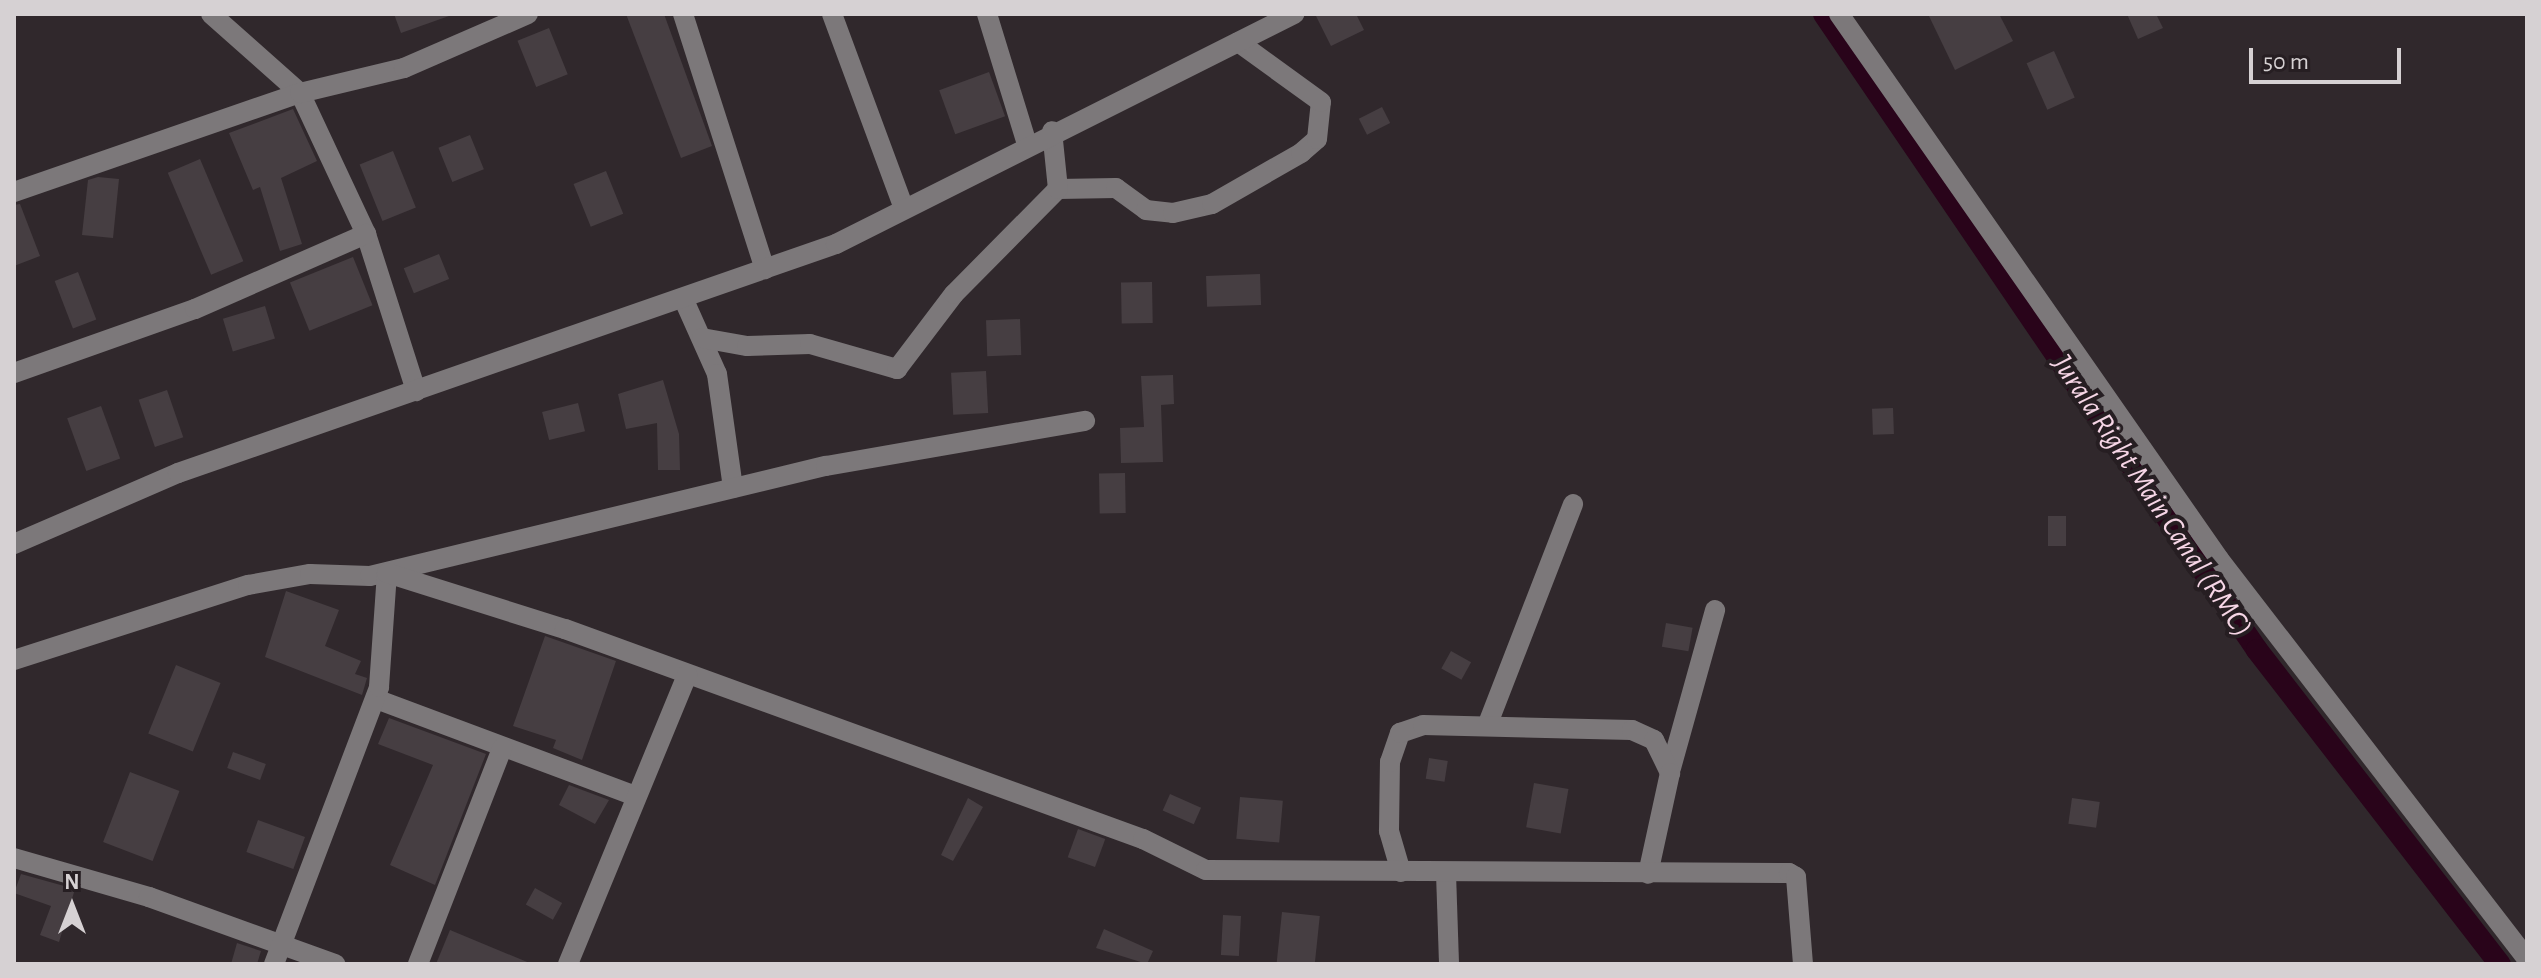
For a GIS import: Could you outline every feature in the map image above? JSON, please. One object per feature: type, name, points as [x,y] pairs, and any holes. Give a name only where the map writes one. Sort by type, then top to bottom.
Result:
[{"type":"street","points":[[211,14],[300,93],[366,234],[416,391]]},
{"type":"street","points":[[14,192],[300,93],[404,68],[528,14]]},
{"type":"street","points":[[683,14],[765,269]]},
{"type":"street","points":[[832,14],[904,209]]},
{"type":"street","points":[[987,14],[1027,144]]},
{"type":"street","points":[[14,544],[163,479],[765,269],[904,209],[1052,131],[1293,14]]},
{"type":"street","points":[[1839,14],[2219,559],[2527,959]]},
{"type":"street","points":[[702,338],[747,346],[810,344],[897,369],[954,294],[1058,189],[1116,188],[1146,210],[1173,213],[1212,204],[1301,153],[1317,139],[1321,102],[1238,42]]},
{"type":"street","points":[[1052,131],[1058,189]]},
{"type":"street","points":[[14,373],[195,309],[366,234]]},
{"type":"street","points":[[683,298],[702,338],[724,400],[733,488]]},
{"type":"street","points":[[14,660],[237,587],[310,574],[387,573],[733,488],[942,442],[1085,421]]},
{"type":"street","points":[[1487,726],[1573,504]]},
{"type":"street","points":[[387,573],[687,675],[1143,839],[1206,870],[1793,875],[1803,964]]},
{"type":"street","points":[[274,964],[376,699],[387,573]]},
{"type":"street","points":[[1648,874],[1670,773],[1715,610]]},
{"type":"street","points":[[568,964],[687,675]]},
{"type":"street","points":[[376,699],[636,796]]},
{"type":"street","points":[[1401,872],[1387,812],[1394,741],[1412,726],[1632,730],[1665,750],[1670,773]]},
{"type":"street","points":[[418,964],[502,748]]},
{"type":"street","points":[[14,858],[280,943],[335,964]]},
{"type":"street","points":[[1446,873],[1449,964]]},
{"type":"building","points":[[394,14],[448,14],[449,16],[401,33]]},
{"type":"building","points":[[626,14],[664,14],[712,146],[681,158]]},
{"type":"building","points":[[1315,14],[1356,14],[1364,30],[1331,46]]},
{"type":"building","points":[[1928,14],[1999,14],[2013,41],[1955,70]]},
{"type":"building","points":[[2127,14],[2156,14],[2163,28],[2138,39]]},
{"type":"building","points":[[549,28],[568,74],[536,87],[517,41]]},
{"type":"building","points":[[2054,51],[2075,98],[2047,110],[2027,63]]},
{"type":"building","points":[[989,72],[1005,116],[955,134],[939,90]]},
{"type":"building","points":[[1382,107],[1390,123],[1367,135],[1359,119]]},
{"type":"building","points":[[293,109],[317,161],[281,178],[302,244],[280,251],[260,187],[253,190],[229,133]]},
{"type":"building","points":[[470,135],[484,169],[452,182],[438,148]]},
{"type":"building","points":[[393,151],[416,208],[382,221],[360,164]]},
{"type":"building","points":[[200,159],[243,261],[211,275],[168,173]]},
{"type":"building","points":[[606,171],[623,214],[591,227],[574,184]]},
{"type":"building","points":[[98,177],[119,179],[113,238],[82,235],[88,180]]},
{"type":"building","points":[[20,204],[40,256],[14,266],[14,205]]},
{"type":"building","points":[[439,254],[449,279],[414,293],[404,268]]},
{"type":"building","points":[[353,257],[372,305],[309,331],[290,282]]},
{"type":"building","points":[[78,272],[96,320],[73,329],[55,281]]},
{"type":"building","points":[[1260,274],[1261,305],[1207,307],[1206,276]]},
{"type":"building","points":[[1152,282],[1153,323],[1122,324],[1121,283]]},
{"type":"building","points":[[265,306],[275,339],[233,351],[223,319]]},
{"type":"building","points":[[1020,319],[1021,355],[987,356],[986,320]]},
{"type":"building","points":[[986,371],[988,413],[953,415],[951,373]]},
{"type":"building","points":[[1173,375],[1174,404],[1161,405],[1163,462],[1121,463],[1120,428],[1144,427],[1141,376]]},
{"type":"building","points":[[663,380],[679,434],[680,470],[658,470],[657,423],[626,429],[618,394]]},
{"type":"building","points":[[167,390],[183,437],[155,447],[139,400]]},
{"type":"building","points":[[578,403],[585,431],[549,440],[542,412]]},
{"type":"building","points":[[101,406],[120,459],[86,471],[67,418]]},
{"type":"building","points":[[1893,408],[1894,434],[1873,435],[1872,409]]},
{"type":"building","points":[[1099,473],[1125,473],[1126,513],[1100,513]]},
{"type":"building","points":[[2048,516],[2066,516],[2066,546],[2048,546]]},
{"type":"building","points":[[286,591],[339,610],[325,646],[361,661],[355,674],[367,678],[362,695],[265,657]]},
{"type":"building","points":[[1666,623],[1693,628],[1688,651],[1662,647]]},
{"type":"building","points":[[545,636],[616,661],[582,760],[553,748],[556,740],[513,726]]},
{"type":"building","points":[[1451,651],[1471,662],[1461,680],[1441,668]]},
{"type":"building","points":[[176,665],[221,683],[193,752],[148,734]]},
{"type":"building","points":[[389,718],[486,754],[435,885],[390,865],[433,765],[378,744]]},
{"type":"building","points":[[233,752],[266,764],[260,780],[227,768]]},
{"type":"building","points":[[1429,758],[1448,761],[1444,782],[1426,779]]},
{"type":"building","points":[[130,772],[179,791],[153,861],[103,842]]},
{"type":"building","points":[[1534,783],[1568,789],[1561,833],[1526,827]]},
{"type":"building","points":[[569,785],[609,800],[595,824],[559,805]]},
{"type":"building","points":[[1170,794],[1201,808],[1194,824],[1163,810]]},
{"type":"building","points":[[1240,797],[1283,801],[1279,843],[1236,839]]},
{"type":"building","points":[[968,798],[983,807],[953,861],[941,855]]},
{"type":"building","points":[[2072,798],[2100,802],[2096,828],[2068,824]]},
{"type":"building","points":[[258,820],[305,837],[293,869],[246,852]]},
{"type":"building","points":[[1078,829],[1105,839],[1095,867],[1068,857]]},
{"type":"building","points":[[21,874],[75,889],[59,942],[40,935],[51,906],[14,893]]},
{"type":"building","points":[[535,888],[562,903],[553,920],[526,905]]},
{"type":"building","points":[[1282,912],[1320,916],[1315,964],[1277,964]]},
{"type":"building","points":[[1223,915],[1241,916],[1239,956],[1221,955]]},
{"type":"building","points":[[1104,929],[1153,951],[1147,964],[1096,948]]},
{"type":"building","points":[[450,930],[532,964],[436,964]]},
{"type":"building","points":[[237,943],[261,951],[257,964],[231,964]]},
{"type":"waterway","name":"Jurala Right Main Canal (RMC)","points":[[1824,14],[2257,650],[2500,964]]}]
